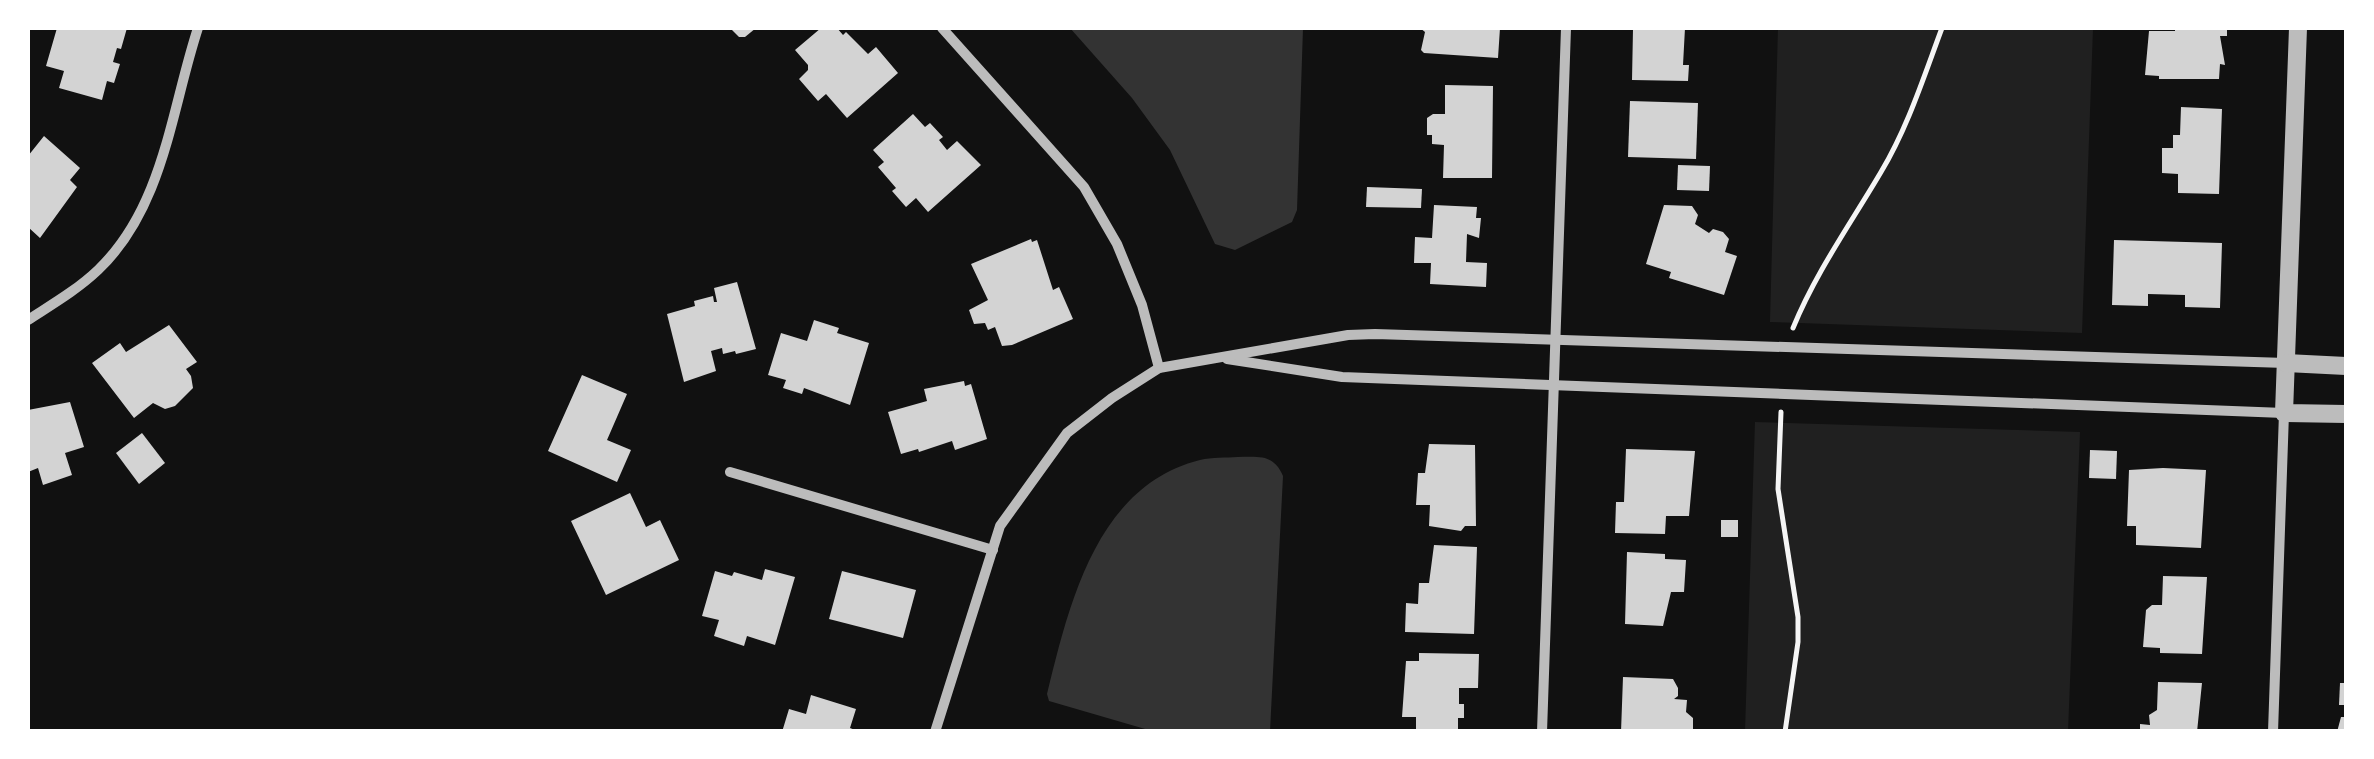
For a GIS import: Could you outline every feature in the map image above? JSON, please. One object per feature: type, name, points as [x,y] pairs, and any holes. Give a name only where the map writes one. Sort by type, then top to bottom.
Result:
[{"type":"street","points":[[28,320],[97,270],[126,238],[153,187],[198,28]]},
{"type":"street","points":[[942,28],[1084,187],[1117,244],[1142,304],[1159,368]]},
{"type":"street","points":[[1542,732],[1566,28]]},
{"type":"street","points":[[2273,732],[2298,28]]},
{"type":"street","points":[[935,732],[1000,526],[1067,433],[1159,368],[1348,335],[2346,366]]},
{"type":"street","points":[[1216,358],[1342,377],[2346,414]]},
{"type":"street","points":[[730,472],[992,550]]},
{"type":"path","points":[[1785,349],[1803,304],[1883,169],[1918,94],[1942,28]]},
{"type":"path","points":[[1782,395],[1778,488],[1798,616],[1785,732]]},
{"type":"shaded area","points":[[1070,28],[1303,28],[1297,210],[1292,222],[1235,250],[1215,244],[1170,150],[1132,98]]},
{"type":"shaded area","points":[[1778,28],[2093,28],[2082,333],[1770,322]]},
{"type":"shaded area","points":[[1755,422],[2080,432],[2068,731],[1745,732]]},
{"type":"shaded area","points":[[1200,460],[1270,460],[1283,476],[1270,731],[1152,731],[1049,701],[1047,694],[1078,588],[1112,522],[1135,495],[1164,474]]},
{"type":"building","points":[[57,28],[127,28],[113,62],[120,64],[114,83],[107,81],[102,100],[59,88],[64,71],[46,66]]},
{"type":"building","points":[[730,28],[756,28],[739,37]]},
{"type":"building","points":[[821,28],[837,28],[843,35],[846,32],[868,54],[876,47],[898,73],[847,118],[826,94],[818,101],[799,79],[808,65],[795,50]]},
{"type":"building","points":[[1420,28],[1500,28],[1498,58],[1424,53],[1421,50],[1425,32]]},
{"type":"building","points":[[1685,28],[1683,65],[1689,65],[1688,81],[1632,80],[1633,29]]},
{"type":"building","points":[[2227,28],[2227,36],[2220,36],[2225,65],[2220,64],[2219,79],[2159,79],[2145,75],[2149,31]]},
{"type":"building","points":[[1445,85],[1493,86],[1492,178],[1443,178],[1444,145],[1432,144],[1432,135],[1427,135],[1427,118],[1445,114]]},
{"type":"building","points":[[1630,101],[1698,103],[1696,159],[1628,157]]},
{"type":"building","points":[[2181,107],[2222,109],[2219,194],[2178,193],[2178,174],[2162,173],[2162,148],[2173,148],[2173,135],[2180,135]]},
{"type":"building","points":[[913,114],[925,127],[930,123],[943,137],[939,140],[947,150],[957,141],[981,165],[928,212],[916,198],[906,207],[878,167],[884,162],[873,150]]},
{"type":"building","points":[[44,136],[80,168],[70,180],[77,187],[40,238],[28,227],[28,156]]},
{"type":"building","points":[[1678,165],[1710,166],[1709,191],[1677,190]]},
{"type":"building","points":[[1367,187],[1422,189],[1421,208],[1366,207]]},
{"type":"building","points":[[1434,205],[1477,207],[1476,218],[1481,218],[1479,238],[1467,234],[1466,262],[1487,263],[1486,287],[1430,284],[1431,263],[1414,263],[1415,237],[1432,238]]},
{"type":"building","points":[[1664,205],[1692,206],[1698,215],[1695,224],[1709,233],[1713,229],[1723,232],[1729,239],[1725,252],[1737,256],[1724,295],[1669,278],[1671,272],[1646,264]]},
{"type":"building","points":[[1037,240],[1053,290],[1059,287],[1073,319],[1002,346],[995,327],[988,330],[985,323],[974,324],[969,310],[988,300],[971,264]]},
{"type":"building","points":[[2114,240],[2222,243],[2220,308],[2185,307],[2185,295],[2148,294],[2148,306],[2112,305]]},
{"type":"building","points":[[737,282],[756,349],[736,354],[723,354],[722,348],[711,351],[716,371],[684,382],[667,314],[713,296],[717,302],[714,288]]},
{"type":"building","points":[[814,320],[839,328],[837,333],[869,343],[850,405],[804,388],[802,394],[783,388],[786,380],[768,375],[781,333],[807,341]]},
{"type":"building","points":[[169,325],[197,362],[186,369],[193,388],[175,406],[165,409],[153,403],[134,418],[92,363],[120,343],[126,352]]},
{"type":"building","points":[[582,375],[627,394],[607,440],[631,450],[617,482],[548,451]]},
{"type":"building","points":[[964,381],[965,386],[971,384],[987,439],[955,450],[952,441],[901,454],[888,412],[927,401],[924,389]]},
{"type":"building","points":[[70,402],[84,447],[65,453],[72,475],[43,485],[38,468],[28,472],[28,410]]},
{"type":"building","points":[[142,433],[165,463],[139,484],[116,453]]},
{"type":"building","points":[[1429,444],[1475,445],[1476,526],[1465,526],[1461,531],[1429,526],[1430,505],[1416,505],[1418,473],[1425,473]]},
{"type":"building","points":[[1626,449],[1695,451],[1689,516],[1666,516],[1665,534],[1615,533],[1616,502],[1624,502]]},
{"type":"building","points":[[2090,450],[2117,451],[2116,479],[2089,478]]},
{"type":"building","points":[[2129,470],[2206,470],[2201,548],[2136,545],[2136,526],[2127,526]]},
{"type":"building","points":[[630,493],[646,527],[660,520],[679,560],[606,595],[571,521]]},
{"type":"building","points":[[1721,520],[1738,520],[1738,537],[1721,537]]},
{"type":"building","points":[[1434,545],[1477,547],[1474,634],[1405,632],[1406,603],[1418,604],[1419,583],[1429,583]]},
{"type":"building","points":[[1627,552],[1665,554],[1665,559],[1686,560],[1684,592],[1671,592],[1663,626],[1625,624]]},
{"type":"building","points":[[765,569],[795,577],[775,645],[747,636],[744,646],[714,636],[719,620],[702,616],[715,571],[762,580]]},
{"type":"building","points":[[842,571],[916,590],[903,638],[829,619]]},
{"type":"building","points":[[2163,576],[2207,577],[2202,654],[2160,653],[2160,648],[2143,647],[2146,610],[2162,605]]},
{"type":"building","points":[[1419,653],[1479,654],[1478,688],[1459,688],[1464,718],[1458,718],[1458,732],[1416,732],[1416,717],[1402,717],[1406,661],[1419,661]]},
{"type":"building","points":[[1623,677],[1673,679],[1678,688],[1674,699],[1687,700],[1686,712],[1693,718],[1693,732],[1621,732]]},
{"type":"building","points":[[2158,682],[2202,683],[2197,732],[2140,732],[2140,724],[2150,725],[2149,715],[2157,710]]},
{"type":"building","points":[[2340,683],[2346,683],[2346,705],[2339,705]]},
{"type":"building","points":[[811,695],[856,709],[850,728],[860,732],[782,732],[789,709],[806,714]]},
{"type":"building","points":[[2341,717],[2346,717],[2346,732],[2337,732]]}]
